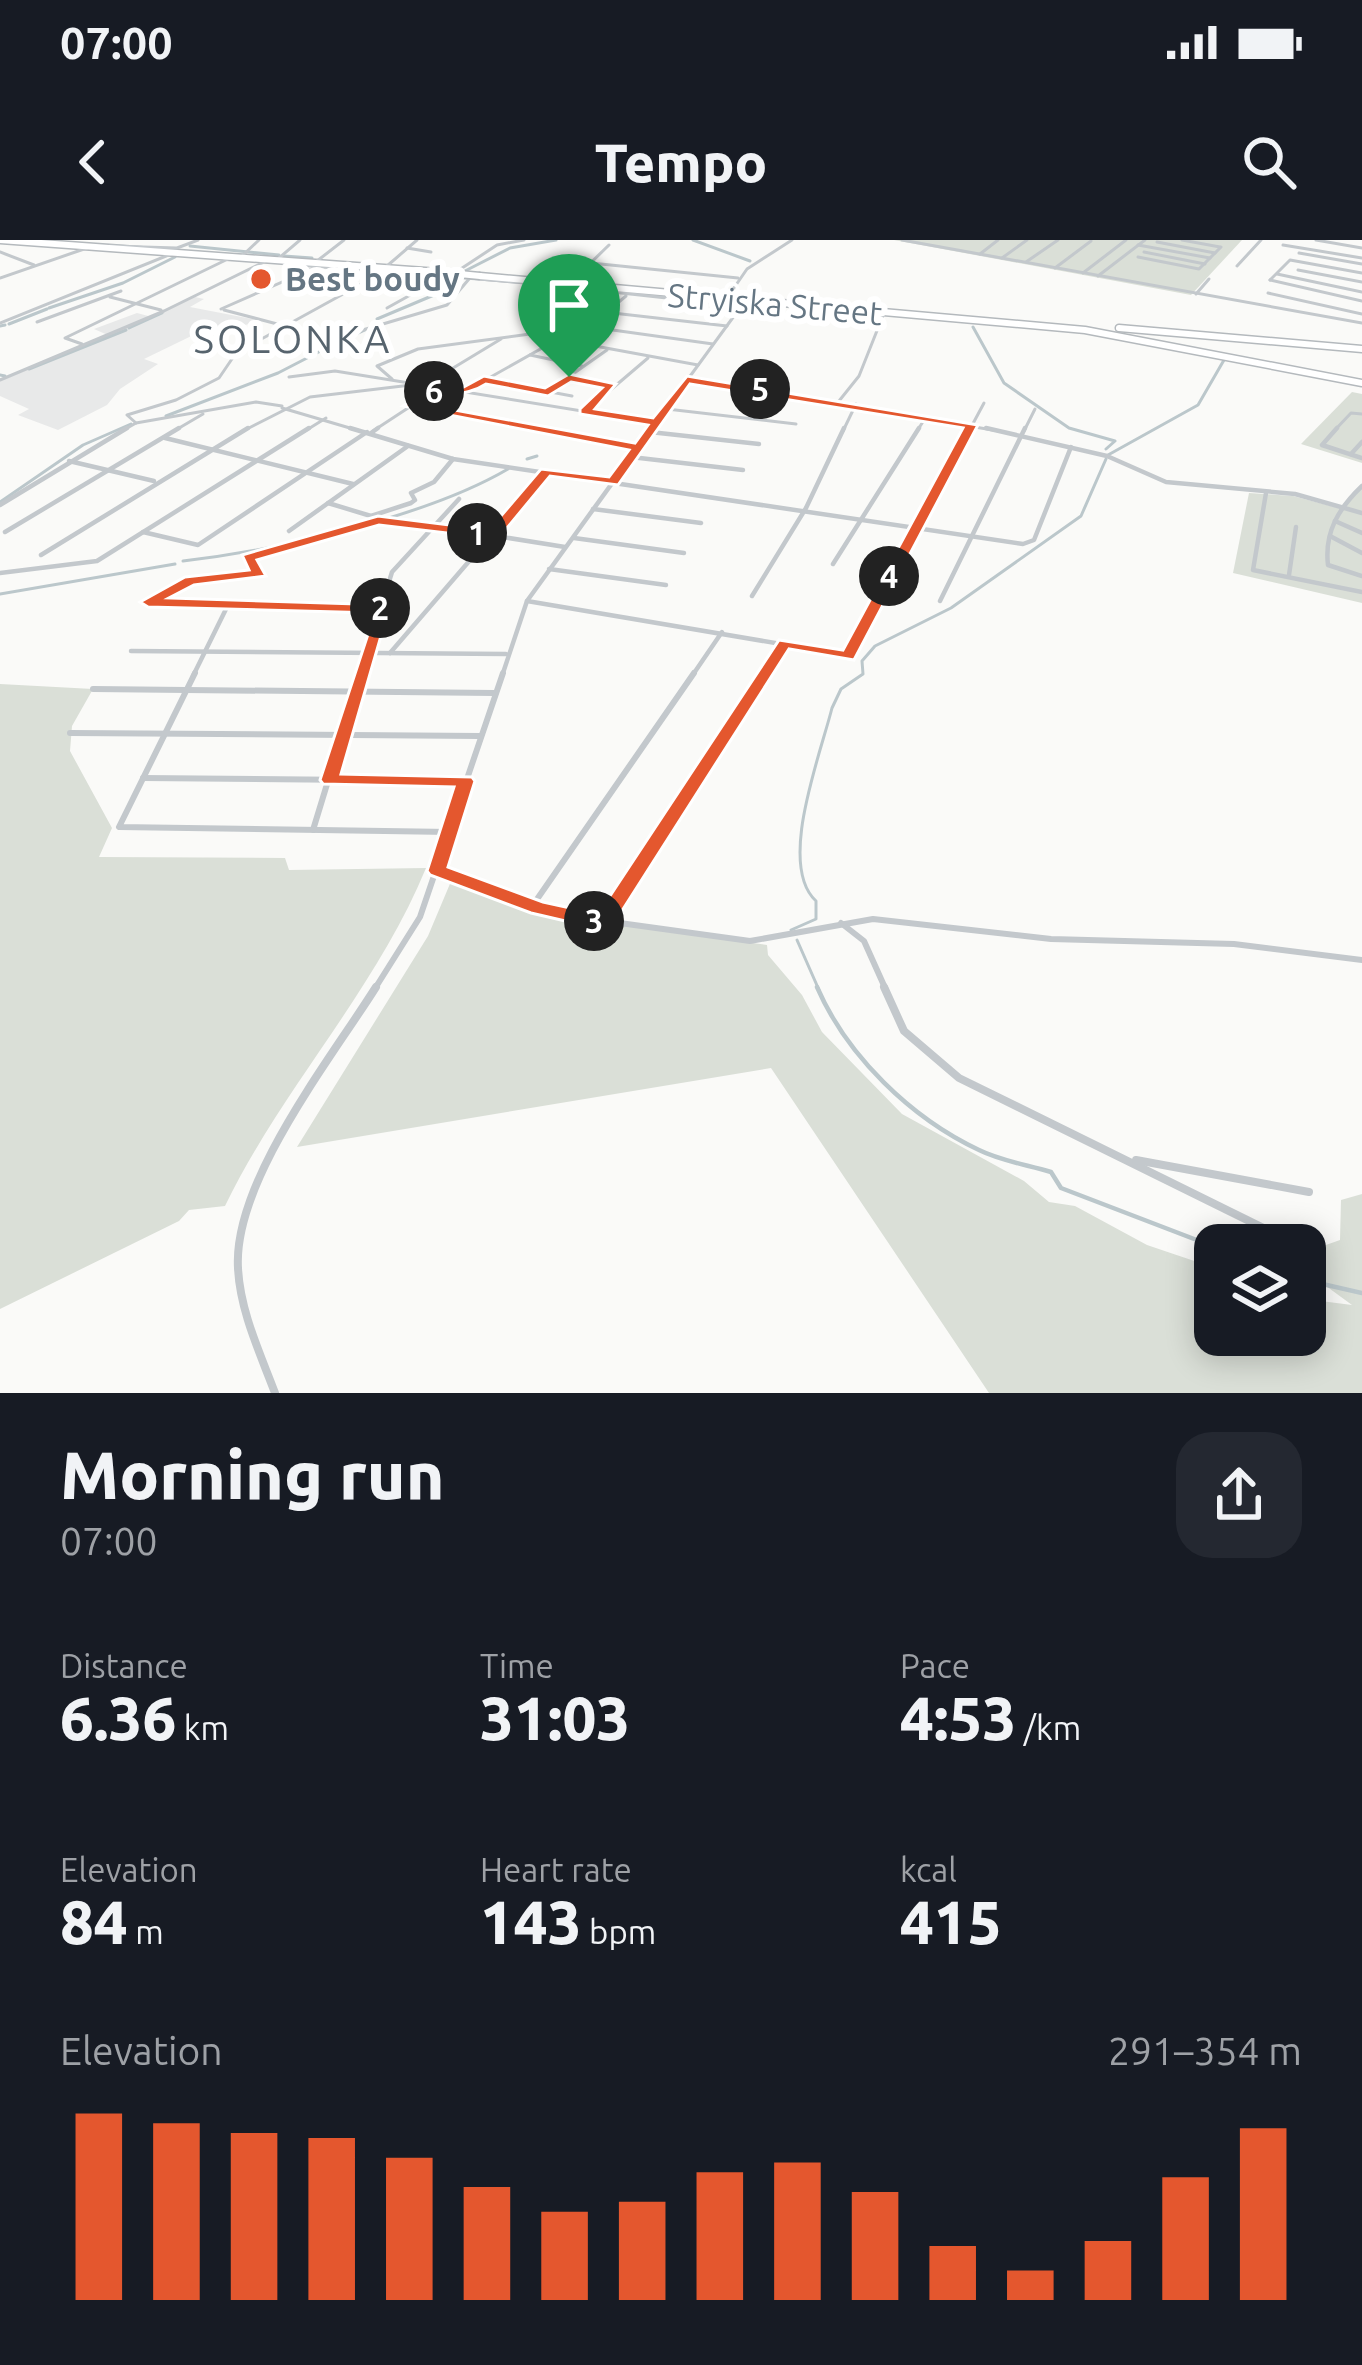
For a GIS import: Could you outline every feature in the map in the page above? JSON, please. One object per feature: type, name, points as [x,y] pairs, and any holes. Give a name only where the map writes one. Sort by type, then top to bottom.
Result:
[{"type":"highway","name":"Stryiska Street","points":[[22,240],[388,269]]},
{"type":"highway","name":"Stryiska Street","points":[[3,241],[237,255],[481,275],[743,304],[904,314]]},
{"type":"highway","name":"Stryiska Street","points":[[481,275],[904,314]]},
{"type":"highway","points":[[904,314],[1362,349]]},
{"type":"highway","points":[[904,314],[1144,339],[1362,383]]},
{"type":"highway","points":[[1144,339],[1167,334],[1186,347]]},
{"type":"street","points":[[173,246],[180,240]]},
{"type":"street","points":[[110,246],[130,241],[189,246],[198,240]]},
{"type":"street","points":[[86,345],[65,338],[260,240]]},
{"type":"street","points":[[279,258],[300,240]]},
{"type":"street","points":[[282,325],[220,309],[317,264],[344,240]]},
{"type":"street","points":[[136,423],[127,415],[176,400],[219,378],[236,353],[388,269],[415,240]]},
{"type":"street","points":[[387,308],[454,268],[492,253],[497,245],[524,240]]},
{"type":"street","points":[[727,298],[746,269],[792,240]]},
{"type":"street","points":[[906,240],[1362,323]]},
{"type":"street","points":[[970,240],[962,247],[982,252]]},
{"type":"street","points":[[982,252],[998,240]]},
{"type":"street","points":[[1004,256],[1027,240]]},
{"type":"street","points":[[1026,262],[1058,240]]},
{"type":"street","points":[[1083,273],[1126,240]]},
{"type":"street","points":[[1098,276],[1145,240]]},
{"type":"street","points":[[1182,240],[1222,247],[1216,253],[1204,264],[1144,252],[1158,241],[1216,253]]},
{"type":"street","points":[[1205,240],[1215,242]]},
{"type":"street","points":[[1237,266],[1261,240]]},
{"type":"street","points":[[1316,240],[1362,248]]},
{"type":"street","points":[[1055,268],[1091,241]]},
{"type":"street","points":[[568,285],[609,245]]},
{"type":"street","points":[[1138,245],[1210,258]]},
{"type":"street","points":[[1283,245],[1362,261]]},
{"type":"street","points":[[77,246],[317,264]]},
{"type":"street","points":[[0,278],[88,248]]},
{"type":"street","points":[[406,248],[432,252]]},
{"type":"street","points":[[1299,253],[1362,261]]},
{"type":"street","points":[[0,323],[171,254]]},
{"type":"street","points":[[0,255],[37,266]]},
{"type":"street","points":[[1362,273],[1290,260],[1270,280],[1362,301]]},
{"type":"street","points":[[0,380],[164,311],[264,262]]},
{"type":"street","points":[[591,263],[738,278]]},
{"type":"street","points":[[1298,270],[1362,282]]},
{"type":"street","points":[[443,274],[599,288]]},
{"type":"street","points":[[1277,274],[1362,292]]},
{"type":"street","points":[[339,337],[452,303],[469,278]]},
{"type":"street","points":[[1196,294],[1209,279]]},
{"type":"street","points":[[544,284],[525,303],[727,326]]},
{"type":"street","points":[[568,285],[577,292],[743,304]]},
{"type":"street","points":[[38,322],[121,290]]},
{"type":"street","points":[[1268,292],[1362,314]]},
{"type":"street","points":[[106,296],[164,311]]},
{"type":"street","points":[[463,393],[608,311],[626,296]]},
{"type":"street","points":[[275,1393],[241,1299],[237,1263],[245,1206],[267,1161],[411,934],[437,871],[527,602],[743,304]]},
{"type":"street","points":[[839,401],[859,376],[884,313]]},
{"type":"street","points":[[581,326],[713,344]]},
{"type":"street","points":[[398,383],[378,364],[418,349],[530,334],[698,365]]},
{"type":"street","points":[[422,386],[504,337]]},
{"type":"street","points":[[548,392],[607,350]]},
{"type":"street","points":[[526,354],[585,366]]},
{"type":"street","points":[[585,411],[648,358]]},
{"type":"street","points":[[289,376],[335,371],[656,423]]},
{"type":"street","points":[[569,377],[612,386]]},
{"type":"street","points":[[484,380],[572,396]]},
{"type":"street","points":[[687,380],[971,425],[1107,456],[1166,482],[1294,494],[1362,513]]},
{"type":"street","points":[[41,555],[284,408],[310,397],[410,385]]},
{"type":"street","points":[[143,532],[198,545],[437,389]]},
{"type":"street","points":[[0,505],[136,423],[260,401],[453,459],[1030,544],[1071,447]]},
{"type":"street","points":[[527,602],[847,656],[984,403]]},
{"type":"street","points":[[752,596],[806,508],[856,404]]},
{"type":"street","points":[[410,406],[638,448]]},
{"type":"street","points":[[667,409],[796,424]]},
{"type":"street","points":[[940,601],[1036,410]]},
{"type":"street","points":[[5,532],[207,412]]},
{"type":"street","points":[[1362,414],[1351,413],[1322,445],[1362,458]]},
{"type":"street","points":[[833,564],[926,417]]},
{"type":"street","points":[[0,573],[97,561],[326,418]]},
{"type":"street","points":[[650,432],[759,444]]},
{"type":"street","points":[[164,438],[353,484]]},
{"type":"street","points":[[1351,454],[1362,442]]},
{"type":"street","points":[[289,531],[409,446]]},
{"type":"street","points":[[631,457],[743,470]]},
{"type":"street","points":[[328,503],[371,516],[414,502],[410,495],[434,482],[453,459]]},
{"type":"street","points":[[68,461],[157,482]]},
{"type":"street","points":[[390,653],[546,472]]},
{"type":"street","points":[[1362,485],[1339,507],[1324,545],[1328,565],[1362,576]]},
{"type":"street","points":[[1266,493],[1252,569],[1362,592]]},
{"type":"street","points":[[313,830],[392,572],[459,499]]},
{"type":"street","points":[[593,509],[701,523]]},
{"type":"street","points":[[384,608],[148,602],[190,581],[262,572],[248,558],[378,520],[565,548]]},
{"type":"street","points":[[1335,520],[1362,533]]},
{"type":"street","points":[[1289,575],[1297,527]]},
{"type":"street","points":[[1330,536],[1362,553]]},
{"type":"street","points":[[572,538],[684,553]]},
{"type":"street","points":[[549,569],[666,585]]},
{"type":"street","points":[[227,607],[122,828],[450,832]]},
{"type":"street","points":[[532,906],[722,632]]},
{"type":"street","points":[[604,922],[785,643]]},
{"type":"street","points":[[131,651],[507,654]]},
{"type":"street","points":[[92,689],[494,694]]},
{"type":"street","points":[[70,733],[480,736]]},
{"type":"street","points":[[143,778],[466,781]]},
{"type":"street","points":[[437,871],[532,906],[604,922],[759,941],[841,923],[902,920],[1051,939],[1234,944],[1362,959]]},
{"type":"street","points":[[841,923],[862,938],[904,1031],[932,1057],[981,1090],[1257,1224]]},
{"type":"street","points":[[1129,1159],[1310,1192]]},
{"type":"shaded area","points":[[894,240],[1242,240],[1191,295]]},
{"type":"shaded area","points":[[195,297],[204,299],[190,307],[257,320],[232,331],[212,326],[144,359],[158,364],[120,389],[107,405],[58,430],[18,415],[29,409],[0,396],[0,381],[110,336],[94,329],[137,313],[152,317]]},
{"type":"shaded area","points":[[1352,392],[1362,394],[1362,463],[1301,444]]},
{"type":"shaded area","points":[[1362,488],[1362,603],[1233,573],[1249,493],[1293,496],[1342,509]]},
{"type":"shaded area","points":[[0,684],[93,689],[72,726],[70,751],[112,828],[99,857],[285,858],[289,870],[426,868],[382,956],[273,1121],[225,1206],[189,1210],[179,1221],[0,1309]]},
{"type":"shaded area","points":[[452,879],[547,915],[767,945],[768,955],[802,995],[822,1032],[902,1114],[1024,1181],[1049,1202],[1075,1206],[1147,1245],[1194,1261],[1194,1356],[1326,1356],[1326,1302],[1352,1305],[1326,1286],[1326,1245],[1340,1240],[1341,1200],[1362,1194],[1362,1393],[989,1393],[771,1068],[297,1147],[428,936]]},
{"type":"waterway","points":[[463,272],[510,248],[556,240]]},
{"type":"waterway","points":[[693,240],[750,261]]},
{"type":"waterway","points":[[190,246],[279,255]]},
{"type":"waterway","points":[[284,256],[312,258]]},
{"type":"waterway","points":[[49,308],[123,283],[175,257]]},
{"type":"waterway","points":[[377,319],[434,295],[453,280]]},
{"type":"waterway","points":[[9,324],[47,309]]},
{"type":"waterway","points":[[129,328],[162,313]]},
{"type":"waterway","points":[[0,326],[5,325]]},
{"type":"waterway","points":[[973,327],[1004,383],[1069,428],[1115,441],[1106,449]]},
{"type":"waterway","points":[[29,369],[126,330]]},
{"type":"waterway","points":[[343,340],[365,330]]},
{"type":"waterway","points":[[166,416],[278,373],[338,342]]},
{"type":"waterway","points":[[1108,455],[1198,405],[1224,360]]},
{"type":"waterway","points":[[0,375],[5,376]]},
{"type":"waterway","points":[[0,502],[83,445],[131,424]]},
{"type":"waterway","points":[[527,459],[537,456]]},
{"type":"waterway","points":[[791,930],[816,919],[816,901],[805,884],[800,862],[801,837],[811,781],[841,689],[863,674],[862,661],[875,646],[951,608],[1081,516],[1106,459]]},
{"type":"waterway","points":[[183,561],[350,529],[436,502],[508,469]]},
{"type":"waterway","points":[[0,594],[175,564]]},
{"type":"waterway","points":[[797,940],[819,990]]},
{"type":"waterway","points":[[817,987],[864,1060],[929,1121],[987,1154],[1051,1172],[1061,1188],[1194,1239]]},
{"type":"waterway","points":[[1326,1285],[1362,1293]]},
{"type":"place","name":"Best boudy","points":[[261,279]]},
{"type":"district","name":"SOLONKA","points":[[293,339]]},
{"type":"route","points":[[569,377],[548,392],[484,380],[463,393],[437,389],[410,406],[638,448],[687,380],[971,425],[848,656],[785,643],[604,922],[506,898],[437,871],[466,781],[329,780],[384,608],[148,604],[179,584],[260,573],[248,558],[378,520],[405,520],[492,536],[546,472],[613,482],[638,448],[656,423],[585,411],[612,386],[569,377]]}]
